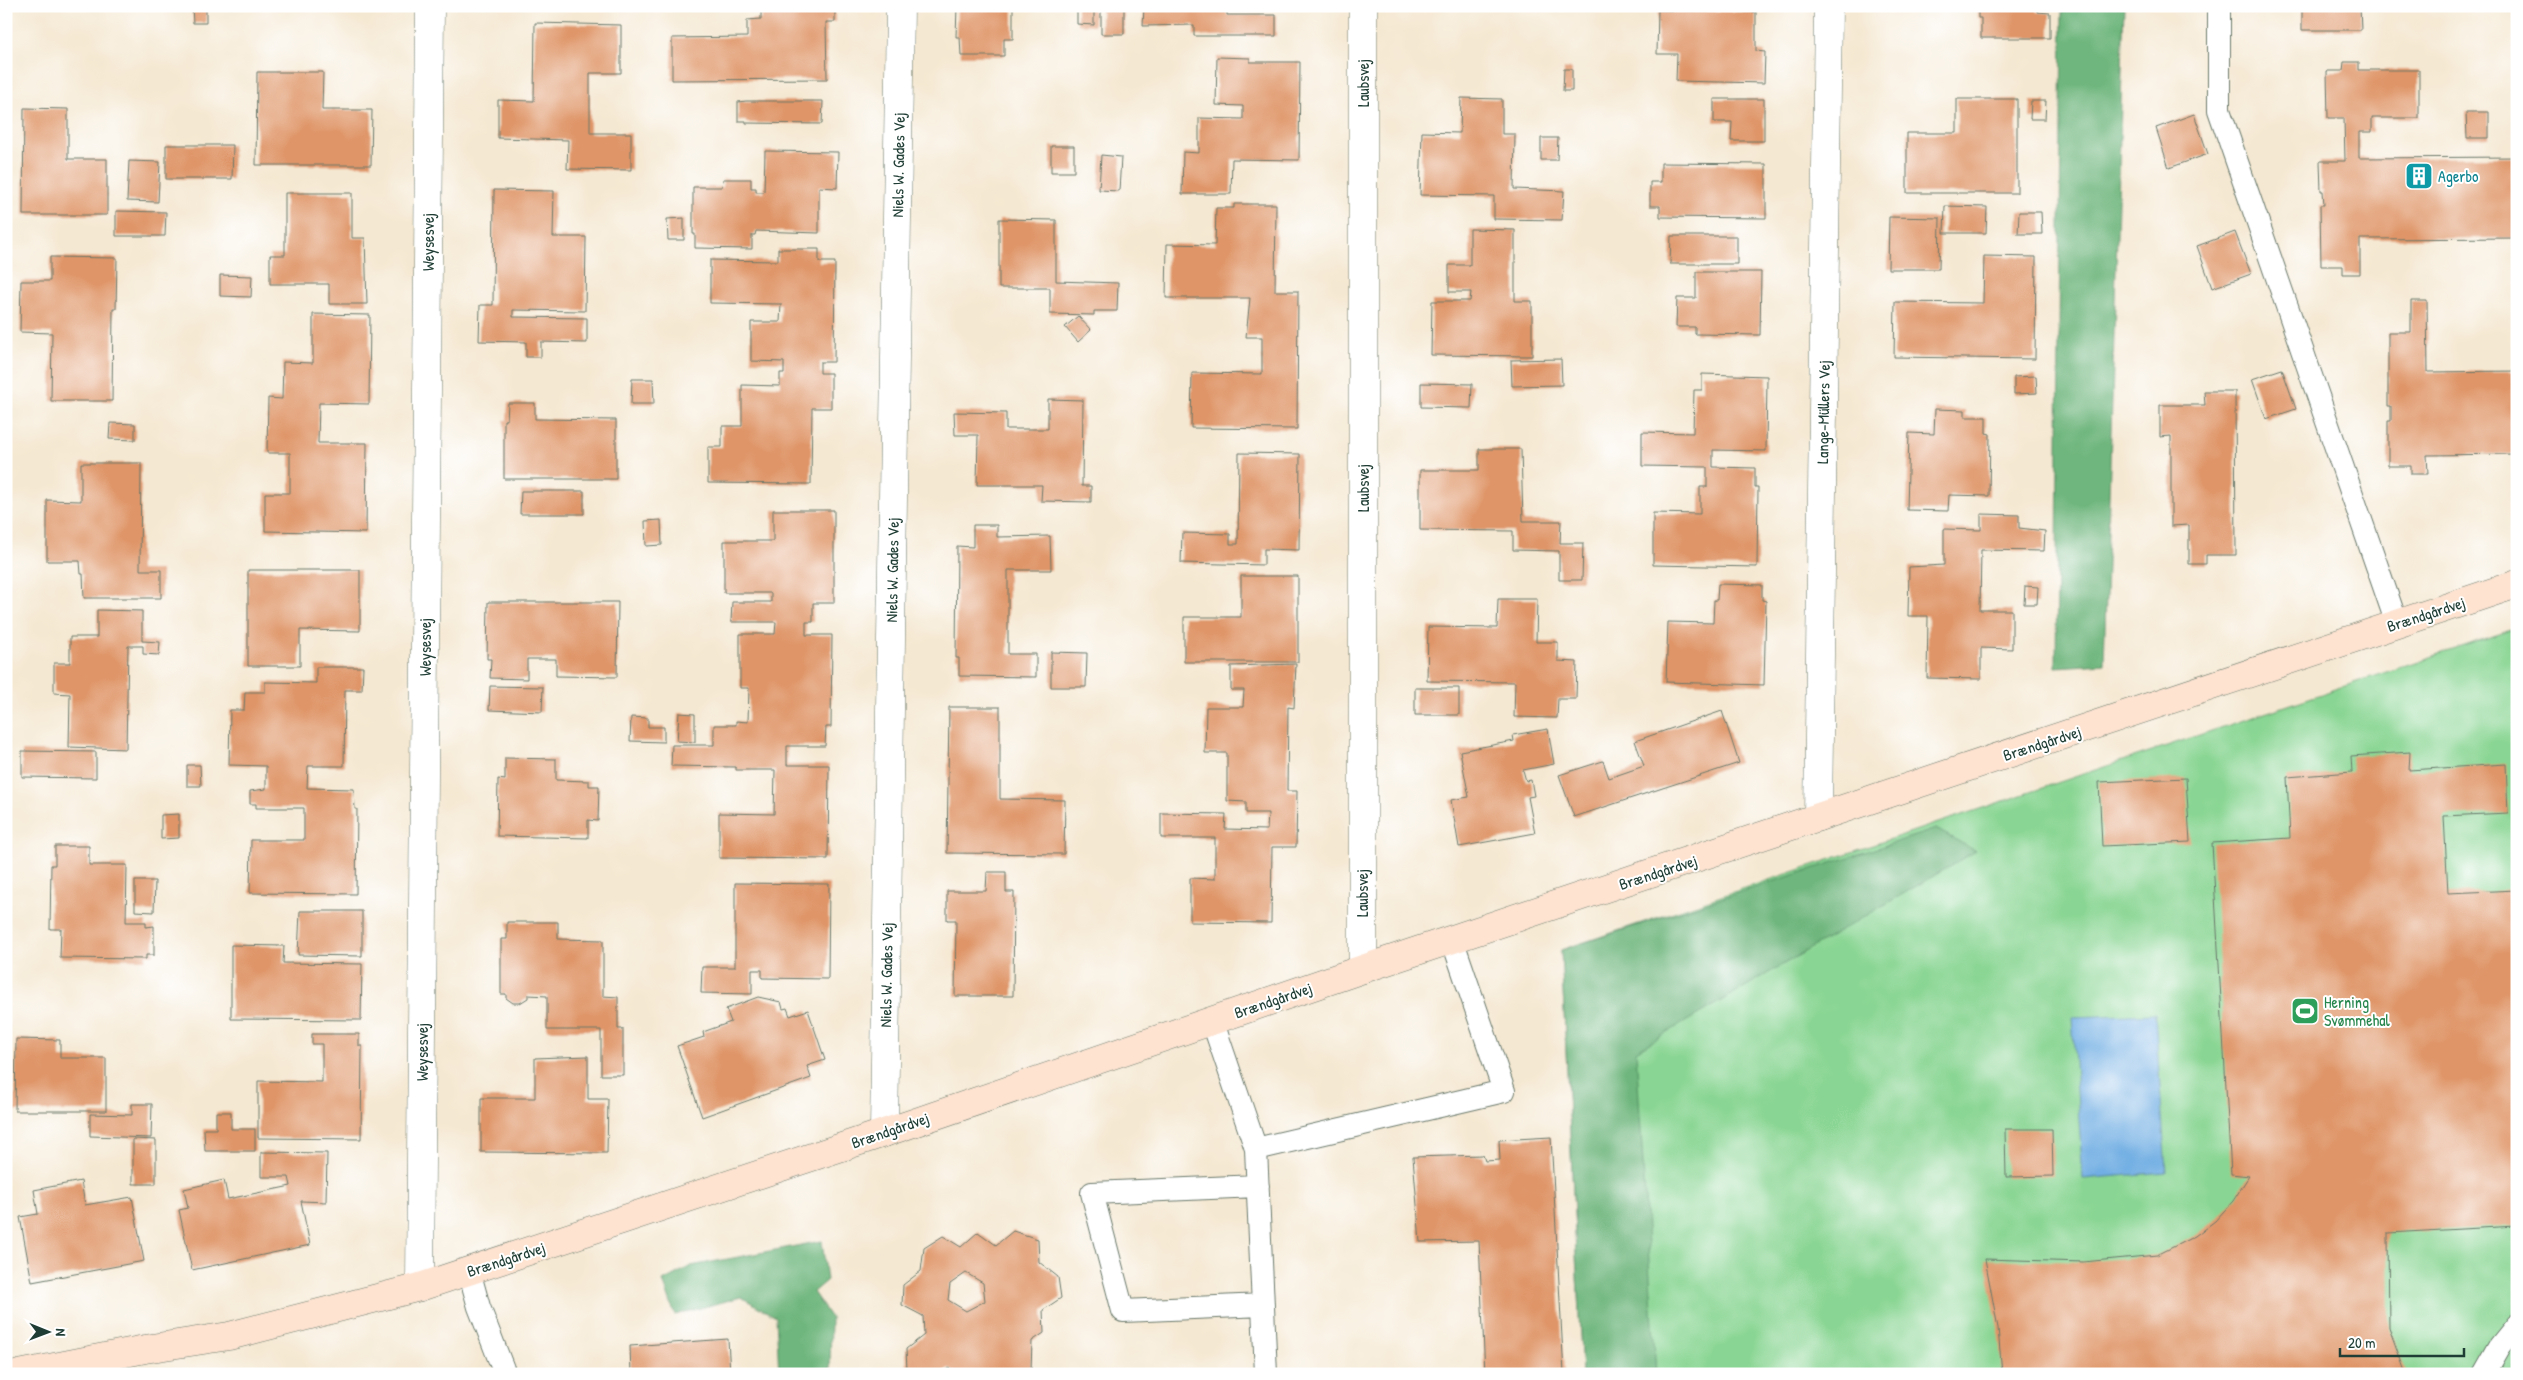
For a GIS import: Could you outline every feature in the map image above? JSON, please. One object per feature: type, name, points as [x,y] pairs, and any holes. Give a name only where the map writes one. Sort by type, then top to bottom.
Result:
[{"type":"street","name":"Weysesvej","points":[[420,1287],[430,6]]},
{"type":"street","name":"Niels W. Gades Vej","points":[[884,1133],[900,6]]},
{"type":"street","name":"Laubsvej","points":[[1363,6],[1363,969]]},
{"type":"street","name":"Lange-Müllers Vej","points":[[1818,817],[1828,6]]},
{"type":"street","name":"Brændgårdvej","points":[[19,1374],[229,1336],[420,1287],[884,1133],[1452,939],[2517,584]]},
{"type":"lane","points":[[2219,6],[2219,110],[2397,624]]},
{"type":"lane","points":[[1256,1150],[1504,1091],[1452,939]]},
{"type":"lane","points":[[1212,1020],[1256,1150],[1266,1374]]},
{"type":"lane","points":[[1258,1186],[1092,1193],[1124,1311],[1263,1305]]},
{"type":"lane","points":[[469,1271],[479,1307],[505,1374]]},
{"type":"lane","points":[[2484,1374],[2500,1346],[2517,1324]]},
{"type":"green space","points":[[2062,6],[2124,6],[2104,664],[2056,667]]},
{"type":"green space","points":[[2517,628],[2517,1374],[1582,1374],[1561,950]]},
{"type":"green space","points":[[1936,829],[1976,851],[1636,1051],[1656,1374],[1582,1374],[1561,950]]},
{"type":"green space","points":[[822,1241],[827,1280],[813,1292],[831,1318],[830,1374],[779,1374],[776,1317],[741,1297],[675,1315],[663,1281],[691,1266]]},
{"type":"water","points":[[2155,1014],[2166,1172],[2083,1179],[2072,1017]]},
{"type":"building","points":[[192,6],[206,6],[206,23],[193,23]]},
{"type":"building","points":[[761,6],[835,6],[835,22],[826,22],[827,79],[672,80],[672,38],[747,37],[747,20],[761,19]]},
{"type":"building","points":[[957,6],[1013,6],[1013,39],[1004,39],[1004,56],[961,56],[960,37],[956,37]]},
{"type":"building","points":[[1077,6],[1094,6],[1094,25],[1077,24]]},
{"type":"building","points":[[1101,6],[1124,6],[1124,34],[1101,34]]},
{"type":"building","points":[[1144,6],[1227,6],[1227,15],[1276,15],[1276,36],[1194,36],[1194,25],[1143,26]]},
{"type":"building","points":[[1978,6],[2037,6],[2037,12],[2050,13],[2050,38],[1981,38],[1981,18],[1978,18]]},
{"type":"building","points":[[2302,6],[2360,6],[2361,30],[2302,30]]},
{"type":"building","points":[[1658,10],[1756,12],[1756,51],[1765,52],[1764,83],[1676,81],[1677,54],[1657,54]]},
{"type":"building","points":[[535,23],[621,25],[621,73],[590,73],[590,133],[631,133],[631,170],[567,169],[568,140],[498,138],[498,100],[534,101]]},
{"type":"building","points":[[1217,57],[1250,58],[1250,62],[1300,62],[1299,160],[1232,159],[1231,194],[1182,194],[1183,152],[1199,153],[1199,118],[1243,119],[1243,106],[1216,105]]},
{"type":"building","name":"Agerbo","points":[[2344,62],[2359,62],[2359,70],[2419,70],[2419,118],[2372,118],[2372,132],[2359,132],[2359,158],[2517,157],[2517,238],[2360,239],[2360,274],[2343,274],[2343,266],[2321,266],[2320,205],[2324,205],[2323,191],[2321,191],[2320,161],[2345,161],[2344,118],[2328,118],[2327,71],[2343,71]]},
{"type":"building","points":[[1564,69],[1572,69],[1572,91],[1563,91]]},
{"type":"building","points":[[257,72],[323,72],[322,110],[372,110],[371,165],[256,165]]},
{"type":"building","points":[[1461,98],[1502,99],[1502,134],[1515,134],[1514,189],[1564,191],[1562,220],[1494,219],[1494,196],[1420,195],[1422,132],[1460,133]]},
{"type":"building","points":[[1714,99],[1764,99],[1764,141],[1731,141],[1732,122],[1714,122]]},
{"type":"building","points":[[1957,99],[2017,99],[2017,193],[1907,193],[1907,133],[1957,133]]},
{"type":"building","points":[[823,101],[822,124],[746,123],[746,121],[738,121],[738,102]]},
{"type":"building","points":[[2031,101],[2046,101],[2045,119],[2030,119]]},
{"type":"building","points":[[24,108],[68,109],[68,159],[107,159],[107,215],[23,215]]},
{"type":"building","points":[[2466,112],[2489,112],[2489,138],[2467,138]]},
{"type":"building","points":[[2194,114],[2208,154],[2169,168],[2156,128]]},
{"type":"building","points":[[1541,138],[1558,138],[1557,160],[1541,160]]},
{"type":"building","points":[[166,145],[233,145],[232,179],[166,179]]},
{"type":"building","points":[[1051,146],[1074,146],[1074,172],[1051,172]]},
{"type":"building","points":[[765,151],[838,152],[837,188],[819,187],[819,233],[756,231],[755,235],[752,235],[752,249],[695,248],[695,234],[693,234],[693,187],[722,187],[723,179],[751,179],[751,188],[756,188],[756,192],[764,192]]},
{"type":"building","points":[[1101,155],[1121,157],[1119,191],[1099,190]]},
{"type":"building","points":[[129,161],[160,162],[158,202],[127,201]]},
{"type":"building","points":[[1661,163],[1766,164],[1766,218],[1660,217],[1660,206],[1650,206],[1650,182],[1661,182]]},
{"type":"building","points":[[494,190],[554,191],[553,237],[586,237],[585,311],[513,310],[513,317],[587,318],[587,343],[541,342],[541,357],[526,357],[526,342],[479,341],[480,305],[493,305]]},
{"type":"building","points":[[285,193],[352,193],[352,238],[365,238],[367,304],[329,304],[329,284],[270,284],[270,255],[285,255]]},
{"type":"building","points":[[1234,204],[1276,204],[1275,291],[1298,291],[1297,429],[1191,428],[1192,373],[1262,374],[1262,337],[1246,337],[1250,298],[1166,298],[1167,244],[1215,245],[1216,208],[1234,208]]},
{"type":"building","points":[[1945,206],[1987,207],[1986,233],[1944,233]]},
{"type":"building","points":[[116,211],[166,212],[165,236],[116,236]]},
{"type":"building","points":[[2019,212],[2041,212],[2042,234],[2018,234]]},
{"type":"building","points":[[1889,217],[1940,218],[1939,269],[1888,269]]},
{"type":"building","points":[[684,218],[684,240],[668,240],[667,219]]},
{"type":"building","points":[[999,219],[1056,220],[1056,281],[1118,283],[1117,311],[1094,311],[1094,315],[1050,314],[1050,288],[999,288]]},
{"type":"building","points":[[1470,229],[1515,230],[1515,301],[1532,301],[1532,356],[1431,355],[1432,301],[1470,301],[1471,292],[1449,292],[1449,265],[1470,265]]},
{"type":"building","points":[[2235,232],[2251,274],[2212,288],[2197,246]]},
{"type":"building","points":[[1671,236],[1737,236],[1737,264],[1670,264]]},
{"type":"building","points":[[778,249],[819,249],[819,262],[835,262],[834,362],[820,362],[820,373],[831,373],[831,408],[812,408],[811,484],[708,483],[708,447],[722,447],[722,426],[742,426],[742,385],[780,386],[780,373],[784,373],[784,362],[751,361],[751,322],[780,322],[781,304],[710,303],[710,260],[778,261]]},
{"type":"building","points":[[1984,256],[2036,257],[2035,359],[1894,357],[1895,302],[1983,303]]},
{"type":"building","points":[[50,257],[117,258],[116,309],[113,309],[112,401],[51,401],[52,333],[20,332],[21,281],[50,281]]},
{"type":"building","points":[[1696,272],[1761,272],[1760,335],[1695,334],[1695,327],[1676,327],[1677,298],[1696,298]]},
{"type":"building","points":[[220,275],[252,276],[251,297],[220,296]]},
{"type":"building","points":[[2411,301],[2427,301],[2428,372],[2517,371],[2517,454],[2427,455],[2428,474],[2411,474],[2411,466],[2388,466],[2388,421],[2391,421],[2391,406],[2388,406],[2388,332],[2411,332]]},
{"type":"building","points":[[313,314],[370,315],[369,404],[319,403],[318,443],[367,443],[366,533],[265,531],[265,493],[290,493],[290,453],[267,453],[268,398],[282,399],[283,362],[313,363]]},
{"type":"building","points":[[1078,316],[1091,330],[1078,342],[1065,327]]},
{"type":"building","points":[[1561,359],[1562,385],[1512,386],[1511,360]]},
{"type":"building","points":[[2282,369],[2296,409],[2266,419],[2252,379]]},
{"type":"building","points":[[1702,374],[1767,376],[1766,451],[1713,450],[1713,467],[1755,468],[1755,487],[1758,487],[1757,567],[1653,565],[1653,513],[1700,514],[1700,487],[1707,487],[1707,467],[1642,466],[1642,432],[1693,433],[1694,390],[1702,390]]},
{"type":"building","points":[[2036,376],[2037,393],[2014,394],[2014,377]]},
{"type":"building","points":[[632,379],[653,379],[654,404],[631,404]]},
{"type":"building","points":[[1421,383],[1472,384],[1471,408],[1421,407]]},
{"type":"building","points":[[2204,391],[2235,391],[2236,555],[2206,555],[2206,564],[2189,564],[2189,525],[2171,526],[2171,436],[2160,437],[2160,405],[2205,405]]},
{"type":"building","points":[[1048,399],[1083,400],[1082,486],[1091,486],[1091,502],[1041,501],[1042,485],[977,485],[978,435],[955,435],[954,412],[1006,413],[1006,429],[1048,429]]},
{"type":"building","points":[[508,403],[535,403],[535,419],[616,420],[616,479],[504,479],[504,420],[507,420]]},
{"type":"building","points":[[1935,409],[1965,410],[1965,417],[1986,417],[1986,433],[1990,434],[1989,496],[1949,495],[1948,511],[1907,510],[1909,433],[1934,434]]},
{"type":"building","points":[[110,423],[135,424],[135,440],[109,439]]},
{"type":"building","points":[[1479,449],[1521,449],[1523,521],[1561,521],[1560,543],[1583,543],[1582,580],[1559,580],[1559,551],[1513,550],[1513,531],[1420,530],[1420,470],[1479,470]]},
{"type":"building","points":[[1239,453],[1300,454],[1299,550],[1264,549],[1264,565],[1181,563],[1182,533],[1230,534],[1230,544],[1238,544]]},
{"type":"building","points":[[81,463],[141,463],[140,570],[161,570],[161,598],[84,598],[83,574],[81,574],[80,561],[47,561],[47,500],[81,501]]},
{"type":"building","points":[[521,491],[584,491],[584,514],[520,514]]},
{"type":"building","points":[[773,510],[834,510],[834,603],[813,603],[813,622],[806,622],[806,635],[832,635],[831,727],[826,727],[825,746],[787,746],[787,765],[829,765],[828,859],[719,858],[719,813],[774,814],[775,770],[671,766],[672,745],[714,745],[714,725],[736,725],[736,721],[748,722],[749,688],[740,688],[740,634],[775,634],[776,622],[731,622],[732,602],[771,602],[771,593],[724,593],[724,541],[773,541]]},
{"type":"building","points":[[1981,514],[2019,515],[2019,528],[2045,531],[2044,551],[1981,550],[1980,610],[2012,610],[2012,649],[1981,648],[1981,679],[1927,678],[1928,616],[1908,616],[1909,567],[1944,565],[1944,529],[1981,530]]},
{"type":"building","points":[[661,520],[662,545],[646,546],[645,521]]},
{"type":"building","points":[[973,525],[997,525],[997,537],[1050,536],[1051,570],[1008,570],[1008,654],[1036,654],[1036,677],[959,676],[959,658],[956,658],[957,546],[973,547]]},
{"type":"building","points":[[248,570],[360,570],[360,631],[300,630],[300,666],[248,666]]},
{"type":"building","points":[[1241,576],[1298,576],[1298,662],[1184,662],[1184,617],[1241,617]]},
{"type":"building","points":[[1718,584],[1762,585],[1762,600],[1766,601],[1764,685],[1666,682],[1668,622],[1713,623],[1714,600],[1717,600]]},
{"type":"building","points":[[2025,586],[2038,587],[2037,604],[2024,604]]},
{"type":"building","points":[[1498,599],[1537,599],[1536,642],[1558,642],[1558,661],[1577,662],[1576,699],[1558,699],[1557,718],[1514,717],[1515,682],[1427,681],[1428,627],[1497,628]]},
{"type":"building","points":[[488,602],[618,602],[617,677],[556,676],[556,659],[527,659],[527,679],[490,678],[491,659],[487,659]]},
{"type":"building","points":[[97,610],[142,611],[142,641],[160,642],[159,655],[143,654],[143,646],[128,646],[126,749],[69,747],[70,694],[54,693],[54,663],[70,663],[70,637],[97,637]]},
{"type":"building","points":[[1051,652],[1087,653],[1086,687],[1051,687]]},
{"type":"building","points":[[1296,664],[1294,708],[1288,707],[1287,791],[1297,791],[1296,847],[1272,847],[1271,923],[1190,922],[1190,878],[1215,879],[1215,838],[1161,838],[1161,813],[1226,814],[1225,829],[1267,830],[1268,813],[1246,813],[1246,802],[1227,801],[1227,753],[1205,753],[1206,707],[1243,707],[1244,690],[1231,690],[1231,666]]},
{"type":"building","points":[[316,667],[363,667],[362,690],[345,690],[344,766],[308,766],[307,788],[354,789],[355,809],[357,809],[356,894],[250,893],[251,840],[304,840],[304,808],[256,808],[256,804],[250,804],[250,791],[266,789],[266,766],[229,765],[230,710],[244,710],[245,692],[265,692],[265,682],[316,683]]},
{"type":"building","points":[[490,686],[543,687],[542,712],[489,710]]},
{"type":"building","points":[[1415,688],[1459,688],[1459,715],[1415,715]]},
{"type":"building","points":[[949,707],[1000,707],[1000,799],[1065,800],[1064,854],[947,853]]},
{"type":"building","points":[[1722,711],[1739,763],[1574,817],[1559,775],[1603,761],[1609,778],[1644,766],[1635,741]]},
{"type":"building","points":[[679,713],[695,714],[695,742],[677,741]]},
{"type":"building","points":[[631,717],[648,718],[648,727],[664,727],[664,742],[630,741]]},
{"type":"building","points":[[1548,729],[1554,764],[1523,770],[1526,781],[1531,780],[1534,796],[1528,797],[1535,833],[1459,847],[1451,800],[1469,797],[1460,751],[1514,741],[1513,735]]},
{"type":"building","points":[[22,751],[96,752],[96,778],[22,777]]},
{"type":"building","points":[[2410,752],[2409,770],[2506,764],[2508,813],[2444,816],[2448,893],[2517,890],[2517,1226],[2388,1233],[2389,1328],[2406,1374],[2002,1374],[1998,1328],[1985,1259],[2083,1262],[2157,1255],[2195,1236],[2215,1221],[2233,1201],[2249,1176],[2231,1174],[2212,843],[2290,838],[2287,777],[2352,772],[2351,756]]},
{"type":"building","points":[[505,758],[556,759],[556,780],[589,781],[589,786],[599,786],[598,821],[588,820],[588,838],[497,836],[498,779],[505,780]]},
{"type":"building","points":[[187,765],[200,765],[201,786],[187,786]]},
{"type":"building","points":[[2186,778],[2190,842],[2102,846],[2099,782]]},
{"type":"building","points":[[179,814],[179,838],[161,839],[161,815]]},
{"type":"building","points":[[55,846],[89,846],[89,865],[127,865],[126,922],[146,922],[146,927],[154,926],[154,955],[146,955],[146,959],[60,958],[61,929],[50,929],[51,865],[55,865]]},
{"type":"building","points":[[987,872],[1006,872],[1006,892],[1014,892],[1013,996],[955,996],[956,920],[947,920],[947,891],[986,891]]},
{"type":"building","points":[[135,881],[155,881],[154,912],[135,911]]},
{"type":"building","points":[[735,883],[829,884],[828,979],[762,978],[762,970],[752,970],[752,994],[701,993],[702,967],[735,967]]},
{"type":"building","points":[[300,911],[362,911],[362,956],[298,955]]},
{"type":"building","points":[[507,922],[558,922],[558,939],[603,940],[603,996],[618,997],[618,1029],[623,1029],[623,1075],[601,1075],[601,1030],[547,1030],[547,996],[528,995],[528,998],[520,1003],[513,1003],[506,998],[506,994],[501,994],[501,939],[507,939]]},
{"type":"building","points":[[231,945],[284,946],[283,963],[362,964],[361,1020],[231,1019]]},
{"type":"building","points":[[758,997],[781,1002],[783,1009],[787,1008],[790,1016],[808,1010],[825,1060],[807,1066],[811,1078],[702,1117],[677,1046],[704,1037],[703,1032],[731,1022],[726,1009]]},
{"type":"building","points":[[312,1034],[359,1034],[359,1046],[362,1046],[361,1139],[258,1138],[258,1081],[322,1082],[322,1044],[312,1044]]},
{"type":"building","points":[[16,1039],[60,1040],[60,1058],[106,1058],[106,1111],[15,1111]]},
{"type":"building","points":[[588,1056],[588,1099],[608,1099],[607,1153],[481,1152],[481,1098],[535,1098],[535,1058]]},
{"type":"building","points":[[132,1104],[152,1104],[151,1138],[90,1136],[90,1114],[132,1115]]},
{"type":"building","points":[[216,1112],[231,1112],[231,1129],[255,1129],[255,1151],[205,1151],[204,1129],[216,1129]]},
{"type":"building","points":[[2005,1129],[2052,1129],[2053,1176],[2006,1177]]},
{"type":"building","points":[[1551,1137],[1564,1374],[1485,1374],[1479,1241],[1420,1242],[1413,1157],[1483,1155],[1485,1161],[1500,1160],[1499,1140]]},
{"type":"building","points":[[133,1139],[156,1140],[156,1184],[133,1184]]},
{"type":"building","points":[[261,1152],[327,1153],[326,1202],[301,1201],[310,1245],[192,1270],[179,1210],[188,1208],[184,1189],[224,1180],[228,1199],[291,1186],[289,1177],[261,1177]]},
{"type":"building","points":[[81,1181],[85,1205],[132,1197],[144,1261],[32,1282],[20,1217],[38,1214],[34,1190]]},
{"type":"building","points":[[1013,1231],[1038,1239],[1039,1262],[1058,1277],[1061,1298],[1043,1310],[1044,1333],[1032,1341],[1031,1370],[1037,1374],[956,1374],[949,1368],[940,1374],[915,1374],[907,1370],[906,1349],[924,1335],[923,1316],[902,1305],[903,1285],[921,1271],[924,1248],[943,1236],[961,1247],[978,1232],[996,1245]],"holes":[[[966,1273],[983,1283],[985,1301],[966,1311],[948,1300],[950,1284]]]},
{"type":"building","points":[[728,1339],[730,1374],[631,1374],[630,1346]]},
{"type":"place","name":"Agerbo","points":[[2419,176]]},
{"type":"place","name":"Herning Svømmehal","points":[[2305,1011]]}]
